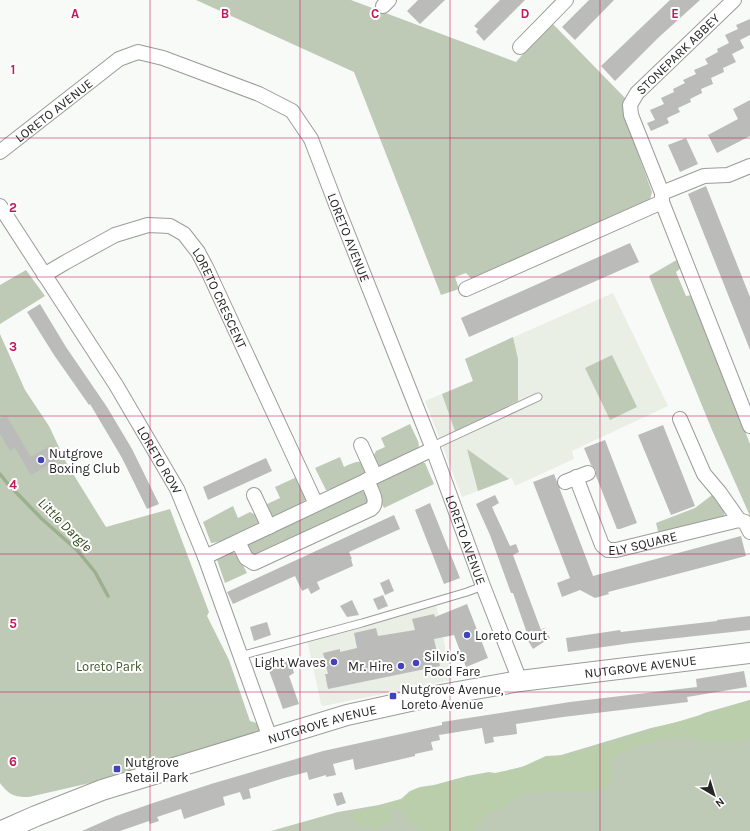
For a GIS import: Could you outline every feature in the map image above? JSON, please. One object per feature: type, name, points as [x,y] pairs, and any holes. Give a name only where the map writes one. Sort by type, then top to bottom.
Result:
[{"type":"main road","name":"NUTGROVE AVENUE","points":[[7,825],[102,790],[270,738],[347,715],[416,699],[520,681],[750,653]]},
{"type":"street","points":[[520,47],[566,0]]},
{"type":"street","name":"STONEPARK ABBEY","points":[[734,0],[637,93],[630,104],[631,115],[750,426]]},
{"type":"street","name":"LORETO AVENUE","points":[[0,152],[119,59],[138,52],[163,58],[258,94],[292,111],[311,139],[433,449],[483,586],[520,681]]},
{"type":"street","points":[[466,288],[662,198],[704,176],[728,175],[750,166]]},
{"type":"street","name":"LORETO ROW","points":[[0,206],[116,386],[177,489],[205,557],[270,738]]},
{"type":"street","name":"LORETO CRESCENT","points":[[44,275],[115,235],[148,225],[170,226],[184,234],[198,252],[207,269],[316,504]]},
{"type":"street","points":[[680,418],[704,474],[720,493],[739,520],[745,522],[750,532]]},
{"type":"street","points":[[238,542],[246,558],[254,563],[375,506],[376,501],[371,478],[360,445]]},
{"type":"street","points":[[205,557],[433,449]]},
{"type":"street","name":"ELY SQUARE","points":[[576,477],[602,545],[608,550],[616,550],[739,520]]},
{"type":"street","points":[[254,495],[269,527]]},
{"type":"lane","points":[[433,449],[437,444],[538,398]]},
{"type":"lane","points":[[240,656],[362,623],[483,586]]},
{"type":"shaded area","points":[[613,293],[668,406],[572,451],[574,459],[515,486],[512,478],[462,497],[425,401],[473,381],[465,359]]},
{"type":"shaded area","points":[[435,599],[452,680],[323,706],[321,704],[306,635]]},
{"type":"green space","points":[[196,0],[351,0],[516,62],[551,22],[626,99],[627,123],[652,192],[650,200],[472,279],[466,273],[455,277],[459,289],[441,295],[354,72]]},
{"type":"green space","points":[[680,258],[681,268],[676,272],[686,296],[692,295],[694,298],[750,444],[750,516],[712,430],[649,276]]},
{"type":"green space","points":[[26,270],[45,296],[0,324],[0,285]]},
{"type":"green space","name":"Loreto Park","points":[[0,334],[25,390],[49,426],[67,464],[106,527],[170,509],[209,612],[207,616],[229,660],[250,721],[257,723],[261,733],[260,744],[29,797],[9,793],[0,783]]},
{"type":"green space","points":[[513,337],[518,359],[518,401],[455,431],[442,394],[473,381],[465,359]]},
{"type":"green space","points":[[612,355],[637,407],[610,420],[585,368]]},
{"type":"green space","points":[[410,424],[419,446],[414,452],[378,469],[373,457],[376,451],[385,447],[381,438]]},
{"type":"green space","points":[[467,449],[509,479],[478,491]]},
{"type":"green space","points":[[340,457],[344,467],[356,462],[363,463],[366,468],[365,474],[335,489],[326,490],[315,468]]},
{"type":"green space","points":[[419,461],[425,463],[434,484],[384,508],[375,490],[375,480]]},
{"type":"green space","points":[[299,476],[307,499],[294,508],[269,518],[265,509],[267,504],[280,498],[275,487]]},
{"type":"green space","points":[[359,490],[366,493],[369,501],[363,507],[256,557],[248,552],[248,542]]},
{"type":"green space","points":[[712,495],[718,496],[725,509],[724,517],[659,535],[656,523],[695,508]]},
{"type":"green space","points":[[233,506],[238,518],[250,512],[256,515],[259,522],[251,530],[244,534],[223,541],[211,543],[203,522]]},
{"type":"green space","points":[[231,550],[241,561],[247,573],[225,583],[217,560],[222,554]]},
{"type":"green space","points":[[750,700],[750,831],[271,831],[338,812],[379,805],[508,771],[651,728],[695,718],[704,713]]},
{"type":"green space","points":[[750,700],[750,738],[722,743],[684,737],[665,739],[633,748],[617,755],[610,761],[613,772],[606,789],[591,791],[547,791],[538,793],[524,793],[505,807],[495,810],[484,817],[474,831],[420,831],[412,825],[402,811],[395,808],[392,812],[391,820],[376,829],[357,823],[349,814],[401,799],[410,791],[420,787],[434,785],[467,776],[489,772],[495,773],[522,767],[546,756],[567,755]]},
{"type":"building","points":[[418,0],[445,0],[420,24],[407,11]]},
{"type":"building","points":[[500,0],[525,0],[484,41],[476,32],[478,29],[474,26]]},
{"type":"building","points":[[589,0],[614,0],[575,40],[562,27]]},
{"type":"building","points":[[670,0],[700,0],[658,38],[615,81],[601,66]]},
{"type":"building","points":[[750,19],[750,35],[740,40],[744,48],[732,54],[736,62],[723,68],[724,72],[711,78],[713,84],[701,89],[702,93],[690,99],[691,102],[678,108],[680,112],[667,118],[669,123],[651,131],[647,123],[655,120],[650,110],[664,104],[661,98],[674,92],[673,89],[685,83],[683,80],[696,74],[694,70],[708,64],[705,59],[718,52],[717,49],[729,43],[725,35],[738,29],[736,25]]},
{"type":"building","points":[[750,100],[750,136],[717,153],[708,135],[738,119],[733,109]]},
{"type":"building","points":[[686,138],[698,164],[680,172],[668,145]]},
{"type":"building","points":[[706,186],[750,297],[750,350],[688,194]]},
{"type":"building","points":[[630,243],[639,262],[469,337],[461,318]]},
{"type":"building","points":[[40,304],[66,347],[107,407],[132,449],[159,504],[147,509],[122,458],[90,404],[89,405],[54,355],[27,312]]},
{"type":"building","points":[[6,415],[31,457],[51,445],[59,459],[31,475],[15,448],[10,451],[0,434],[0,419]]},
{"type":"building","points":[[663,425],[695,506],[671,515],[638,435]]},
{"type":"building","points":[[605,440],[637,523],[620,529],[617,529],[596,476],[596,470],[591,465],[584,448]]},
{"type":"building","points":[[266,458],[272,471],[208,500],[203,487]]},
{"type":"building","points":[[554,474],[593,576],[741,536],[746,556],[608,592],[609,594],[595,598],[580,590],[562,597],[557,583],[570,578],[533,482]]},
{"type":"building","points":[[495,495],[499,503],[492,507],[510,546],[516,544],[519,552],[513,555],[541,630],[544,628],[550,638],[533,649],[527,639],[529,639],[513,593],[511,593],[490,535],[476,504]]},
{"type":"building","points":[[430,503],[460,578],[444,584],[415,510]]},
{"type":"building","points":[[394,515],[400,529],[349,552],[353,566],[317,582],[320,589],[311,594],[308,588],[302,591],[295,576],[233,604],[227,592]]},
{"type":"building","points":[[389,579],[394,591],[385,595],[380,583]]},
{"type":"building","points":[[383,595],[388,606],[378,610],[373,599]]},
{"type":"building","points":[[352,600],[359,615],[347,617],[340,606]]},
{"type":"building","points":[[467,604],[488,658],[466,667],[454,635],[434,639],[440,666],[328,689],[325,674],[328,674],[323,653],[340,649],[340,652],[357,648],[354,633],[376,628],[378,636],[415,630],[412,619],[434,614],[435,617]]},
{"type":"building","points":[[750,616],[750,630],[632,643],[568,652],[566,638],[620,630],[621,632]]},
{"type":"building","points":[[267,622],[271,635],[254,641],[250,627]]},
{"type":"building","points":[[290,660],[294,673],[289,676],[299,704],[283,709],[268,668]]},
{"type":"building","points":[[744,671],[747,687],[687,697],[688,702],[516,724],[517,734],[493,737],[494,742],[485,744],[482,728],[439,735],[440,740],[431,742],[433,750],[415,754],[415,756],[355,770],[353,759],[333,764],[336,775],[326,777],[326,775],[309,780],[307,772],[284,778],[249,789],[251,798],[243,800],[240,792],[223,797],[225,805],[184,819],[181,809],[157,817],[159,821],[150,824],[149,821],[120,831],[82,831],[116,816],[211,784],[323,751],[442,725],[442,722],[570,702],[697,687],[696,679]]},
{"type":"building","points":[[342,792],[346,803],[337,806],[333,794]]},
{"type":"waterway","name":"Little Dargle","points":[[0,474],[42,519],[77,550],[95,572],[108,596]]},
{"type":"place","name":"Nutgrove Boxing Club","points":[[41,460]]},
{"type":"place","name":"Loreto Court","points":[[467,635]]},
{"type":"place","name":"Light Waves","points":[[334,662]]},
{"type":"place","name":"Silvio's Food Fare","points":[[416,663]]},
{"type":"place","name":"Mr. Hire","points":[[401,666]]},
{"type":"place","name":"Nutgrove Avenue, Loreto Avenue","points":[[393,696]]},
{"type":"place","name":"Nutgrove Retail Park","points":[[117,769]]}]
